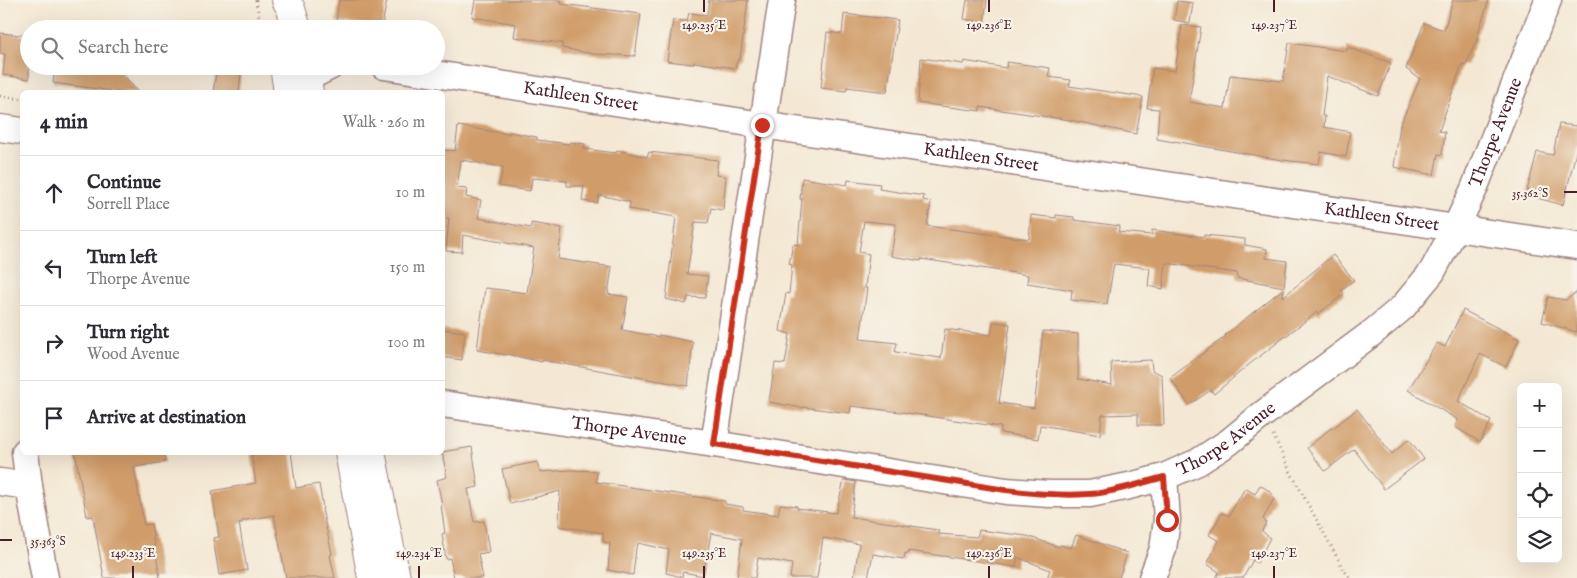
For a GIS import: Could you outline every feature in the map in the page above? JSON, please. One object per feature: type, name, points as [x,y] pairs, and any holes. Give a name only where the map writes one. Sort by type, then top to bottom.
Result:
[{"type":"main road","points":[[281,0],[281,20]]},
{"type":"main road","points":[[286,0],[294,20]]},
{"type":"main road","points":[[350,455],[372,578]]},
{"type":"main road","points":[[372,455],[396,578]]},
{"type":"street","points":[[714,444],[782,0]]},
{"type":"street","name":"Thorpe Avenue","points":[[445,404],[1006,490],[1049,494],[1090,494],[1164,477],[1198,462],[1229,442],[1263,414],[1372,333],[1403,307],[1432,272],[1474,189],[1548,0]]},
{"type":"street","name":"Kathleen Street","points":[[442,75],[762,125],[1577,246]]},
{"type":"street","points":[[0,128],[20,131]]},
{"type":"street","points":[[25,455],[45,578]]},
{"type":"street","points":[[1152,578],[1163,549],[1167,520],[1164,477]]},
{"type":"street","points":[[0,482],[29,486]]},
{"type":"path","points":[[256,0],[259,20]]},
{"type":"path","points":[[0,96],[20,99]]},
{"type":"path","points":[[1263,414],[1291,473],[1350,578]]},
{"type":"building","points":[[339,0],[387,0],[383,20],[336,20]]},
{"type":"building","points":[[475,0],[562,0],[561,4],[641,14],[635,56],[593,54],[562,48],[562,43],[514,37],[516,24],[472,17]]},
{"type":"building","points":[[709,0],[748,0],[740,59],[738,59],[735,68],[694,62],[693,64],[667,61],[673,20],[687,21],[689,13],[707,15]]},
{"type":"building","points":[[967,0],[987,0],[984,23],[964,19]]},
{"type":"building","points":[[1453,0],[1489,0],[1478,37],[1466,65],[1462,64],[1439,131],[1445,132],[1442,155],[1438,154],[1434,175],[1394,167],[1400,125],[1420,79],[1406,69],[1424,23],[1444,30]]},
{"type":"building","points":[[1177,1],[1193,3],[1190,23],[1174,20]]},
{"type":"building","points":[[844,14],[898,20],[887,92],[847,87],[846,91],[821,88],[827,32],[842,34]]},
{"type":"building","points":[[1182,25],[1201,27],[1189,102],[1225,108],[1230,75],[1283,81],[1289,43],[1347,51],[1347,47],[1391,63],[1378,96],[1327,76],[1322,116],[1325,116],[1324,127],[1350,132],[1346,157],[1321,152],[1319,164],[1282,160],[1157,139],[1159,109],[1147,108],[1153,68],[1175,71]]},
{"type":"building","points":[[0,33],[20,35],[20,75],[29,75],[29,79],[3,75],[5,54],[0,53]]},
{"type":"building","points":[[921,58],[963,64],[964,61],[1006,68],[1007,62],[1050,68],[1048,77],[1071,80],[1069,86],[1143,97],[1136,134],[1070,120],[980,107],[980,111],[918,103]]},
{"type":"building","points":[[54,75],[124,75],[136,90],[106,90],[53,83]]},
{"type":"building","points":[[216,75],[241,75],[239,90],[213,90]]},
{"type":"building","points":[[1559,124],[1577,126],[1577,148],[1563,205],[1526,195],[1537,152],[1553,155]]},
{"type":"building","points":[[458,126],[509,134],[509,132],[537,137],[537,140],[585,144],[584,149],[616,153],[617,150],[647,157],[649,152],[718,160],[716,175],[726,176],[723,210],[711,208],[708,223],[695,222],[687,274],[708,276],[705,298],[688,297],[686,304],[666,299],[676,217],[629,209],[630,202],[599,195],[597,203],[582,201],[584,186],[567,186],[567,181],[532,178],[530,191],[499,186],[503,167],[461,160],[457,188],[467,189],[466,197],[481,200],[478,218],[531,228],[531,223],[562,228],[558,259],[612,267],[608,294],[628,297],[622,330],[693,342],[688,386],[477,350],[485,288],[527,293],[534,248],[463,235],[462,252],[446,251],[449,218],[445,218],[445,150],[455,151]]},
{"type":"building","points":[[802,178],[847,185],[848,180],[880,184],[879,189],[924,196],[923,200],[931,202],[927,226],[1029,239],[1031,215],[1056,218],[1056,215],[1074,217],[1074,220],[1120,226],[1118,232],[1152,235],[1152,230],[1204,237],[1204,235],[1245,239],[1245,245],[1267,249],[1266,258],[1287,261],[1284,287],[1237,278],[1237,273],[1166,263],[1163,289],[1148,286],[1150,268],[1114,264],[1107,304],[1071,300],[1072,290],[1027,283],[1028,275],[891,256],[896,224],[864,221],[859,252],[869,254],[865,288],[867,288],[860,339],[897,343],[895,352],[941,358],[945,329],[991,335],[993,322],[1010,324],[999,403],[1034,408],[1043,331],[1078,334],[1078,379],[1112,385],[1111,362],[1151,360],[1152,370],[1162,375],[1164,425],[1138,425],[1138,414],[1102,415],[1100,435],[1040,425],[1038,439],[1001,433],[1001,427],[901,412],[851,406],[850,413],[802,408],[769,402],[775,363],[785,364],[790,334],[780,331],[786,293],[789,294],[792,265],[789,264],[793,244],[798,245]]},
{"type":"building","points":[[1333,255],[1354,280],[1341,290],[1344,294],[1318,314],[1317,312],[1214,394],[1211,390],[1189,405],[1170,378],[1226,336],[1284,288],[1283,297]]},
{"type":"building","points":[[1577,292],[1577,332],[1542,322],[1548,297],[1566,300]]},
{"type":"building","points":[[1463,310],[1519,339],[1506,367],[1480,354],[1458,401],[1491,421],[1480,442],[1455,427],[1458,420],[1408,390],[1437,343],[1445,347]]},
{"type":"building","points":[[445,329],[465,332],[462,360],[445,357]]},
{"type":"building","points":[[1357,409],[1392,454],[1409,439],[1424,459],[1384,489],[1354,449],[1325,471],[1307,448]]},
{"type":"building","points":[[472,447],[478,487],[468,489],[474,522],[484,521],[489,552],[478,554],[483,578],[454,578],[450,558],[446,559],[442,534],[445,533],[442,505],[437,480],[447,477],[443,455],[445,455],[445,452]]},
{"type":"building","points":[[76,455],[164,455],[165,462],[134,467],[144,525],[151,524],[160,578],[104,578],[93,516],[87,517]]},
{"type":"building","points":[[251,455],[291,455],[296,488],[319,484],[335,578],[286,578],[274,515],[239,523],[247,570],[219,575],[213,538],[219,537],[212,491],[256,483]]},
{"type":"building","points":[[537,462],[540,472],[597,471],[596,482],[725,501],[725,504],[743,507],[743,510],[778,515],[780,504],[836,513],[844,480],[856,482],[851,517],[938,530],[939,534],[977,537],[979,530],[1027,536],[1059,547],[1060,545],[1071,548],[1076,535],[1127,553],[1119,578],[1047,578],[1050,570],[1017,557],[1016,567],[909,551],[908,554],[905,553],[904,559],[873,554],[868,578],[854,578],[859,544],[823,538],[817,578],[790,578],[792,564],[758,558],[755,578],[737,578],[742,539],[711,533],[703,576],[683,572],[682,577],[666,573],[669,550],[638,543],[633,575],[608,570],[610,543],[603,542],[603,533],[559,526],[560,491],[510,504],[502,469]]},
{"type":"building","points":[[1260,485],[1271,492],[1274,499],[1263,519],[1266,522],[1262,531],[1270,538],[1257,563],[1253,560],[1243,578],[1216,578],[1219,572],[1207,564],[1219,541],[1209,535],[1222,513],[1229,516],[1245,488],[1255,494]]},
{"type":"route","points":[[762,125],[714,444],[1006,490],[1049,494],[1090,494],[1164,477],[1167,520]]}]
